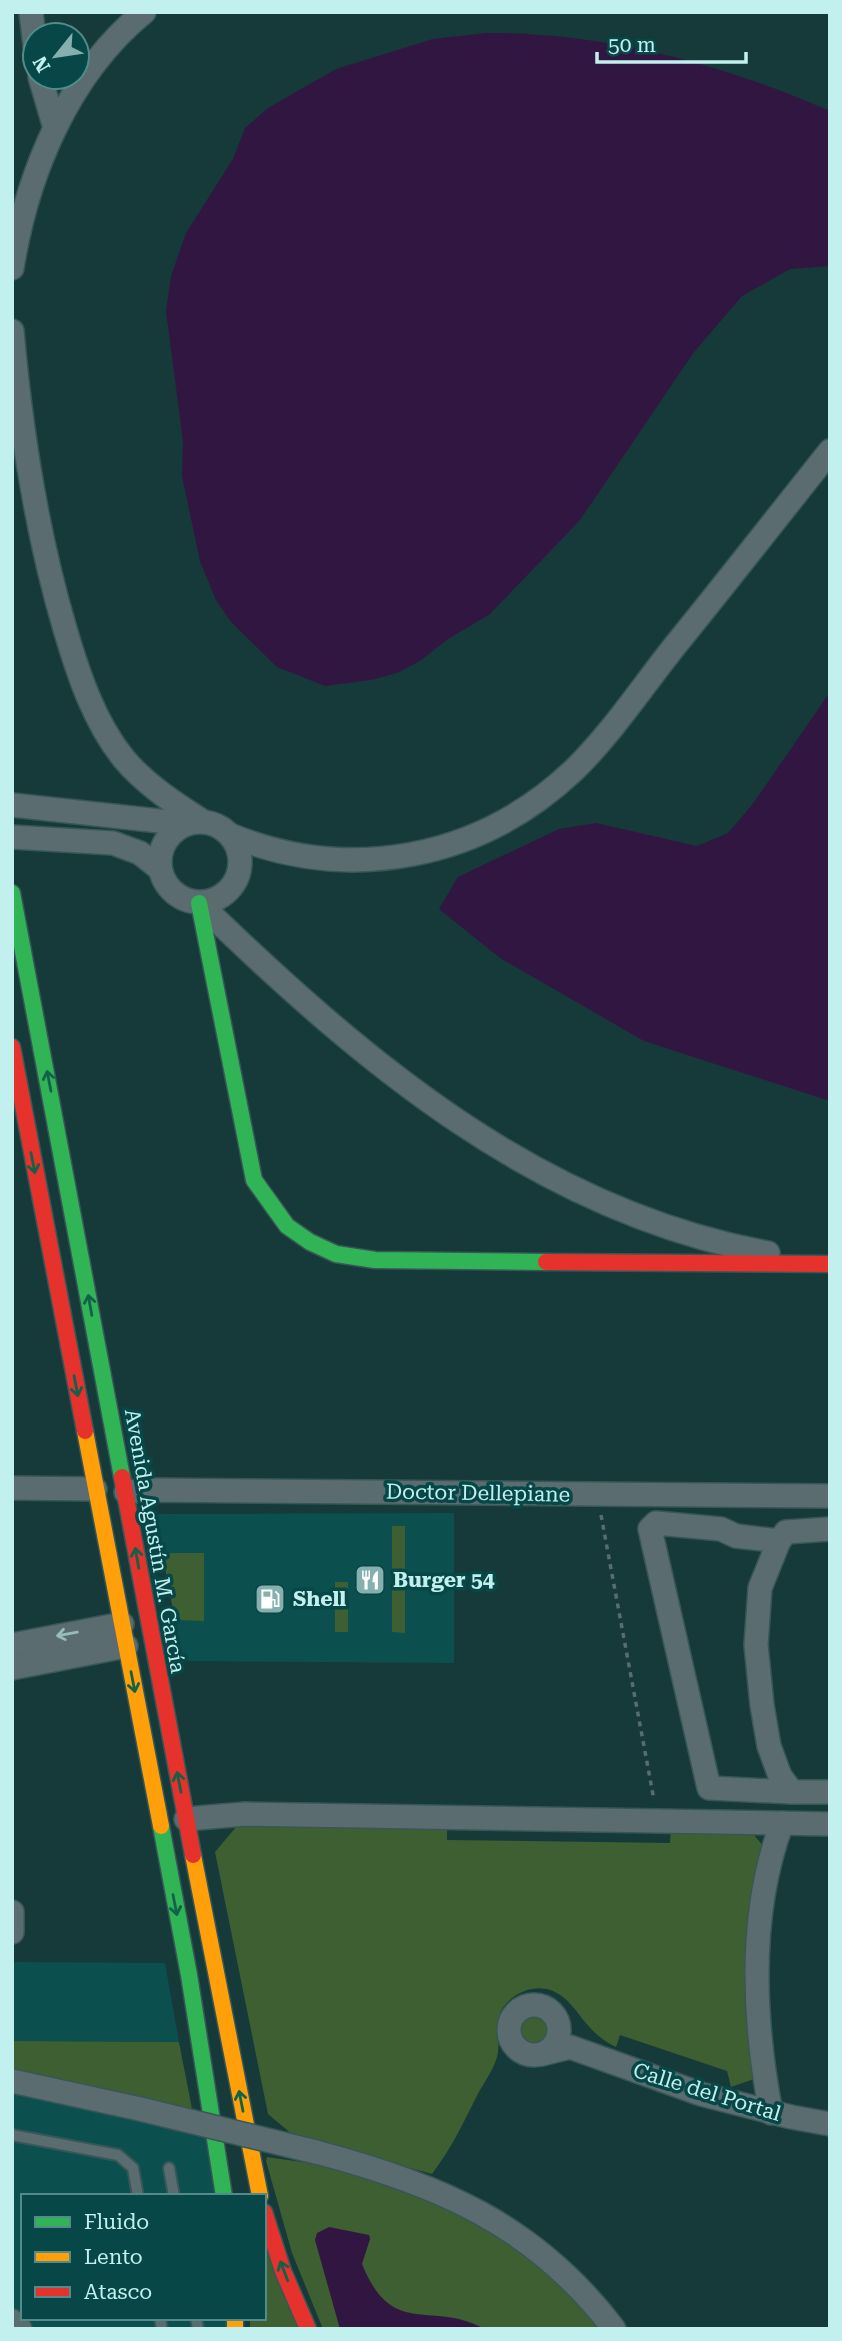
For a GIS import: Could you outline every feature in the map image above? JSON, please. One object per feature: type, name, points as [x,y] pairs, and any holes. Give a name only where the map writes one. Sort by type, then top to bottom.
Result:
[{"type":"main road","name":"Avenida Agustín M. García","points":[[12,893],[186,1819],[260,2194]]},
{"type":"main road","points":[[199,903],[254,1180],[287,1226],[310,1242],[336,1254],[375,1260],[830,1264]]},
{"type":"main road","points":[[12,1048],[20,1137],[124,1635],[189,1975],[224,2194]]},
{"type":"main road","points":[[266,2217],[283,2271],[308,2329]]},
{"type":"street","points":[[12,268],[19,226],[33,176],[55,128],[103,54],[144,12]]},
{"type":"street","points":[[44,91],[55,128]]},
{"type":"street","points":[[12,331],[28,479],[52,584],[83,686],[123,757],[155,790],[195,822]]},
{"type":"street","points":[[230,835],[293,856],[350,861],[386,859],[429,850],[478,834],[536,801],[576,768],[830,451]]},
{"type":"street","points":[[12,805],[195,822],[222,828],[238,847],[239,873],[224,895],[199,903]]},
{"type":"street","points":[[55,809],[56,839]]},
{"type":"street","points":[[160,869],[163,846],[177,829],[195,822]]},
{"type":"street","points":[[12,837],[113,844],[140,853],[160,869],[174,893],[199,903],[325,1021],[407,1088],[457,1122],[546,1175],[683,1234],[731,1246],[830,1264]]},
{"type":"street","points":[[212,969],[227,950],[250,953]]},
{"type":"street","points":[[641,1262],[654,1251],[657,1242],[653,1222]]},
{"type":"street","points":[[12,1488],[95,1489]]},
{"type":"street","name":"Doctor Dellepiane","points":[[126,1492],[149,1490],[830,1496]]},
{"type":"street","points":[[779,1541],[736,1536],[721,1529],[656,1523],[650,1529],[709,1788],[830,1792]]},
{"type":"street","points":[[792,1792],[780,1776],[769,1746],[755,1645],[760,1588],[779,1541],[793,1530],[830,1529]]},
{"type":"street","points":[[12,1645],[124,1635]]},
{"type":"street","points":[[12,1668],[124,1635]]},
{"type":"street","points":[[186,1819],[245,1814],[830,1824]]},
{"type":"street","points":[[771,2113],[760,2036],[758,1957],[766,1876],[782,1823]]},
{"type":"street","points":[[12,1912],[12,1932]]},
{"type":"street","points":[[540,2005],[548,2008],[572,2042],[586,2051],[570,2047],[542,2054],[526,2053],[513,2043],[509,2026],[512,2018],[524,2007],[540,2005]]},
{"type":"street","points":[[542,2054],[558,2037],[558,2022]]},
{"type":"street","name":"Calle del Portal","points":[[586,2051],[656,2080],[771,2113],[830,2124]]},
{"type":"street","points":[[12,2081],[316,2152],[413,2180],[490,2217],[531,2244],[567,2275],[614,2329]]},
{"type":"street","points":[[12,2321],[20,2329]]},
{"type":"lane","points":[[12,2135],[118,2155],[133,2168],[138,2194]]},
{"type":"lane","points":[[169,2168],[174,2194]]},
{"type":"path","points":[[597,1494],[657,1819]]},
{"type":"shaded area","points":[[486,33],[574,38],[662,54],[748,79],[830,111],[830,266],[790,269],[742,296],[694,352],[580,520],[490,614],[448,639],[420,661],[397,673],[371,680],[325,686],[277,667],[231,622],[216,600],[200,561],[182,476],[183,441],[166,311],[171,276],[186,233],[233,159],[245,128],[268,108],[336,69],[433,39]]},
{"type":"shaded area","points":[[830,692],[830,1101],[644,1041],[500,958],[439,909],[458,877],[559,829],[596,823],[697,846],[728,833],[752,805]]},
{"type":"shaded area","points":[[454,1513],[454,1663],[183,1661],[155,1514]]},
{"type":"shaded area","points":[[12,1962],[165,1963],[179,2042],[12,2041]]},
{"type":"shaded area","points":[[12,2090],[211,2137],[219,2194],[21,2194],[21,2315],[12,2307]]},
{"type":"shaded area","points":[[329,2227],[369,2235],[362,2264],[374,2287],[387,2302],[414,2314],[447,2317],[485,2329],[340,2329],[315,2240],[317,2233]]},
{"type":"shaded area","points":[[26,2320],[227,2320],[227,2329],[34,2329]]},
{"type":"green space","points":[[392,1526],[405,1526],[405,1574],[392,1574]]},
{"type":"green space","points":[[162,1553],[204,1553],[204,1621],[175,1620]]},
{"type":"green space","points":[[335,1582],[348,1582],[348,1632],[335,1632]]},
{"type":"green space","points":[[392,1583],[405,1583],[405,1633],[392,1632]]},
{"type":"green space","points":[[242,1820],[447,1824],[447,1840],[670,1843],[671,1828],[749,1829],[764,1847],[759,2069],[754,2079],[731,2087],[727,2071],[620,2035],[616,2047],[588,2026],[562,1996],[546,1989],[532,1989],[512,1998],[502,2009],[498,2021],[498,2051],[494,2065],[452,2144],[432,2174],[294,2136],[268,2114],[215,1852]]},
{"type":"green space","points":[[534,2012],[547,2017],[552,2030],[547,2043],[534,2048],[521,2043],[516,2030],[521,2017]]},
{"type":"green space","points":[[12,2041],[179,2042],[192,2109],[12,2073]]},
{"type":"green space","points":[[267,2157],[337,2167],[451,2206],[533,2256],[603,2329],[323,2329],[292,2253]]},
{"type":"green space","points":[[266,2242],[300,2329],[250,2329],[250,2320],[266,2320]]},
{"type":"traffic: fast","points":[[12,893],[122,1477]]},
{"type":"traffic: fast","points":[[199,903],[254,1180],[287,1226],[310,1242],[336,1254],[375,1260],[546,1262]]},
{"type":"traffic: fast","points":[[161,1826],[189,1975],[224,2194]]},
{"type":"traffic: slow","points":[[85,1431],[161,1826]]},
{"type":"traffic: slow","points":[[193,1855],[260,2194]]},
{"type":"traffic: slow","points":[[235,2320],[235,2329]]},
{"type":"traffic: jam","points":[[12,1047],[85,1431]]},
{"type":"traffic: jam","points":[[546,1262],[830,1264]]},
{"type":"traffic: jam","points":[[122,1477],[193,1855]]},
{"type":"traffic: jam","points":[[266,2218],[283,2271],[308,2329]]},
{"type":"place","name":"Burger 54","points":[[370,1580]]},
{"type":"place","name":"Shell","points":[[270,1599]]}]
